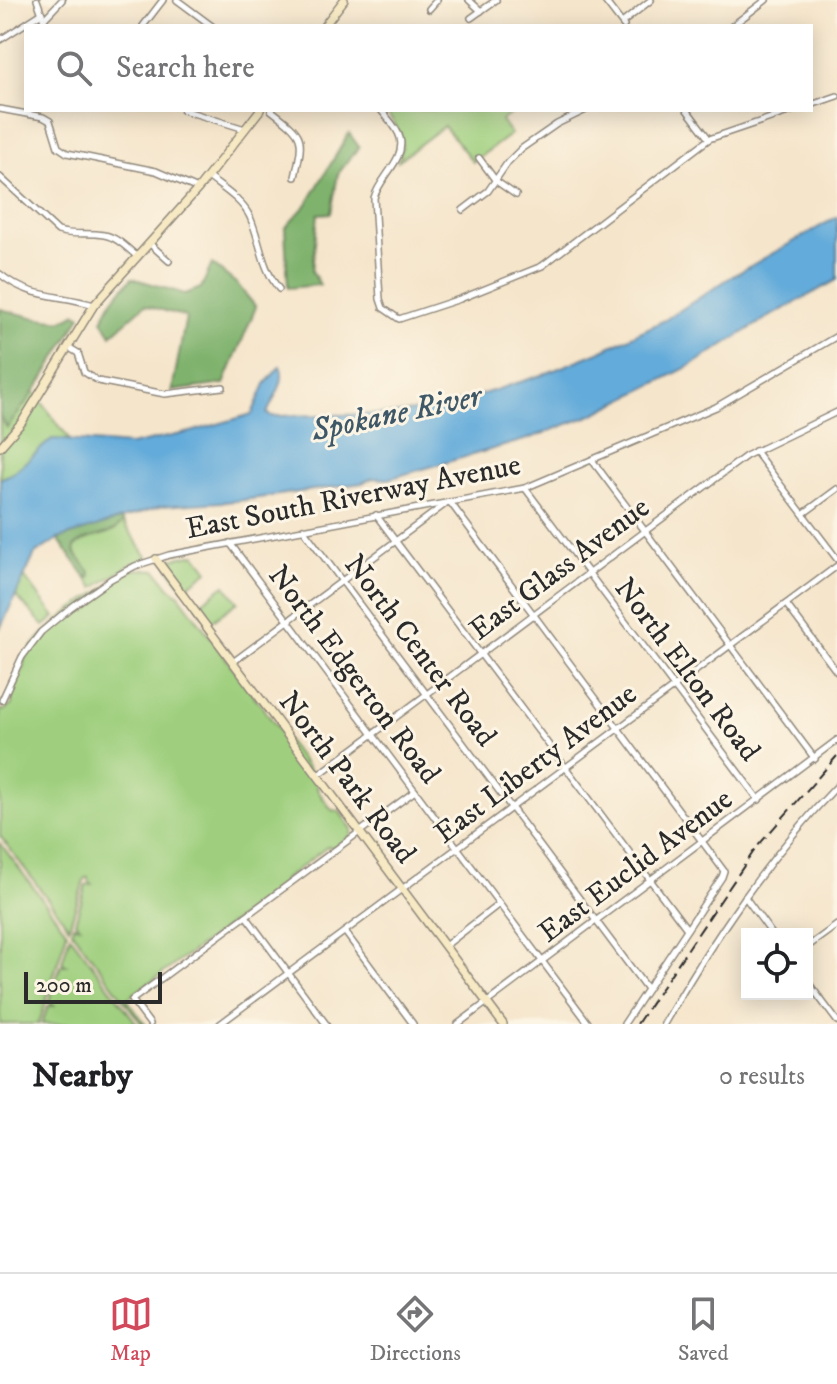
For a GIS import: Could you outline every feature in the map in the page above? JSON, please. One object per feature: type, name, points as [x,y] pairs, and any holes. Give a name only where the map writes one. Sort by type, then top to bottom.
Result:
[{"type":"street","points":[[37,0],[44,19],[62,0]]},
{"type":"street","points":[[145,24],[163,0]]},
{"type":"street","points":[[177,0],[209,24]]},
{"type":"street","points":[[326,24],[344,0]]},
{"type":"street","points":[[429,9],[437,0]]},
{"type":"street","points":[[469,0],[481,11]]},
{"type":"street","points":[[471,18],[496,0]]},
{"type":"street","points":[[604,0],[623,24],[651,0]]},
{"type":"street","points":[[735,24],[766,0]]},
{"type":"street","points":[[741,19],[745,24]]},
{"type":"street","points":[[0,40],[24,29]]},
{"type":"street","points":[[813,104],[837,96]]},
{"type":"street","points":[[0,109],[50,121],[58,147],[67,153],[156,171],[198,189]]},
{"type":"street","points":[[190,112],[245,129]]},
{"type":"street","points":[[0,447],[22,422],[94,305],[198,189],[258,112]]},
{"type":"street","points":[[274,112],[293,126],[301,137],[295,177]]},
{"type":"street","points":[[382,112],[400,138],[400,150],[376,189],[374,198],[380,299],[390,315],[399,319],[542,266],[709,139],[788,112]]},
{"type":"street","points":[[463,210],[496,181],[521,149],[557,124],[582,112]]},
{"type":"street","points":[[689,112],[709,139]]},
{"type":"street","points":[[479,158],[496,181],[516,195]]},
{"type":"street","points":[[0,177],[58,231],[69,235],[105,235],[138,257]]},
{"type":"street","points":[[208,177],[244,207],[262,261],[279,289]]},
{"type":"street","points":[[150,244],[169,261]]},
{"type":"street","points":[[0,274],[16,286],[41,296],[94,305]]},
{"type":"street","name":"East South Riverway Avenue","points":[[2,700],[22,657],[41,632],[111,579],[135,566],[230,543],[525,488],[730,400],[837,336]]},
{"type":"street","points":[[68,347],[78,353],[84,372],[98,381],[165,394],[223,387]]},
{"type":"street","name":"East Glass Avenue","points":[[317,776],[755,451],[837,412]]},
{"type":"street","points":[[755,451],[837,559]]},
{"type":"street","points":[[592,460],[815,759]]},
{"type":"street","name":"North Elton Road","points":[[525,488],[759,800]]},
{"type":"street","points":[[803,514],[837,489]]},
{"type":"street","points":[[233,662],[448,502],[724,871],[624,1024]]},
{"type":"street","points":[[376,515],[687,929]]},
{"type":"street","name":"North Center Road","points":[[303,529],[647,989]]},
{"type":"street","name":"North Edgerton Road","points":[[230,543],[589,1024]]},
{"type":"street","name":"North Park Road","points":[[156,559],[503,1024]]},
{"type":"street","name":"East Liberty Avenue","points":[[220,1024],[837,566]]},
{"type":"street","points":[[786,604],[837,672]]},
{"type":"street","name":"East Euclid Avenue","points":[[458,1024],[837,740]]},
{"type":"street","points":[[668,1022],[699,964],[745,897],[787,841],[836,788]]},
{"type":"street","points":[[150,1024],[132,1000],[415,791]]},
{"type":"street","points":[[745,897],[768,928]]},
{"type":"street","points":[[445,946],[499,904]]},
{"type":"street","points":[[246,916],[326,1024]]},
{"type":"street","points":[[813,943],[837,925]]},
{"type":"street","points":[[345,932],[413,1024]]},
{"type":"street","points":[[813,988],[836,1017]]},
{"type":"street","points":[[232,1015],[239,1024]]},
{"type":"green space","points":[[386,112],[513,112],[501,121],[511,134],[473,162],[444,126],[398,161],[402,141]]},
{"type":"green space","points":[[349,133],[359,147],[338,174],[331,213],[318,214],[312,271],[320,285],[288,288],[285,228],[307,204]]},
{"type":"green space","points":[[212,264],[237,284],[256,307],[224,384],[172,391],[186,317],[145,305],[111,335],[102,320],[113,299],[132,278],[185,294],[201,288]]},
{"type":"green space","points":[[0,309],[61,321],[77,313],[81,316],[42,381],[7,428],[0,415]]},
{"type":"green space","points":[[0,346],[70,440],[52,439],[13,473],[0,479]]},
{"type":"green space","points":[[120,518],[123,522],[112,531],[75,546],[74,552],[90,572],[88,580],[58,539]]},
{"type":"green space","points":[[123,522],[148,558],[132,564],[94,588],[88,580],[91,576],[74,551],[75,547],[112,531]]},
{"type":"green space","points":[[195,554],[208,571],[184,589],[168,567],[171,559]]},
{"type":"green space","points":[[134,569],[156,570],[179,595],[315,778],[318,791],[332,810],[339,811],[352,829],[351,836],[335,848],[327,847],[285,879],[283,886],[127,999],[145,1024],[72,931],[73,925],[80,926],[75,922],[86,885],[92,884],[88,877],[85,878],[69,927],[0,836],[0,709],[3,711],[12,705],[12,694],[23,670],[25,655],[43,634],[71,610]]},
{"type":"green space","points":[[23,575],[55,617],[44,626],[16,596]]},
{"type":"green space","points":[[225,585],[238,602],[209,623],[197,606]]},
{"type":"green space","points":[[0,843],[67,932],[39,1024],[0,1024]]},
{"type":"green space","points":[[70,935],[137,1024],[42,1024],[48,1006],[54,1006],[49,1002],[61,965],[66,965],[62,962]]},
{"type":"water","points":[[837,217],[837,280],[767,318],[690,366],[592,415],[528,439],[388,479],[373,478],[362,483],[237,501],[162,506],[58,539],[35,554],[0,629],[0,479],[13,473],[52,439],[130,445],[191,432],[252,414],[265,384],[280,366],[281,384],[267,414],[271,416],[393,414],[445,406],[542,375],[601,351],[665,320],[731,277]]},
{"type":"railway","points":[[637,1024],[756,848],[837,756]]},
{"type":"water label","name":"Spokane River","points":[[396,412]]}]
